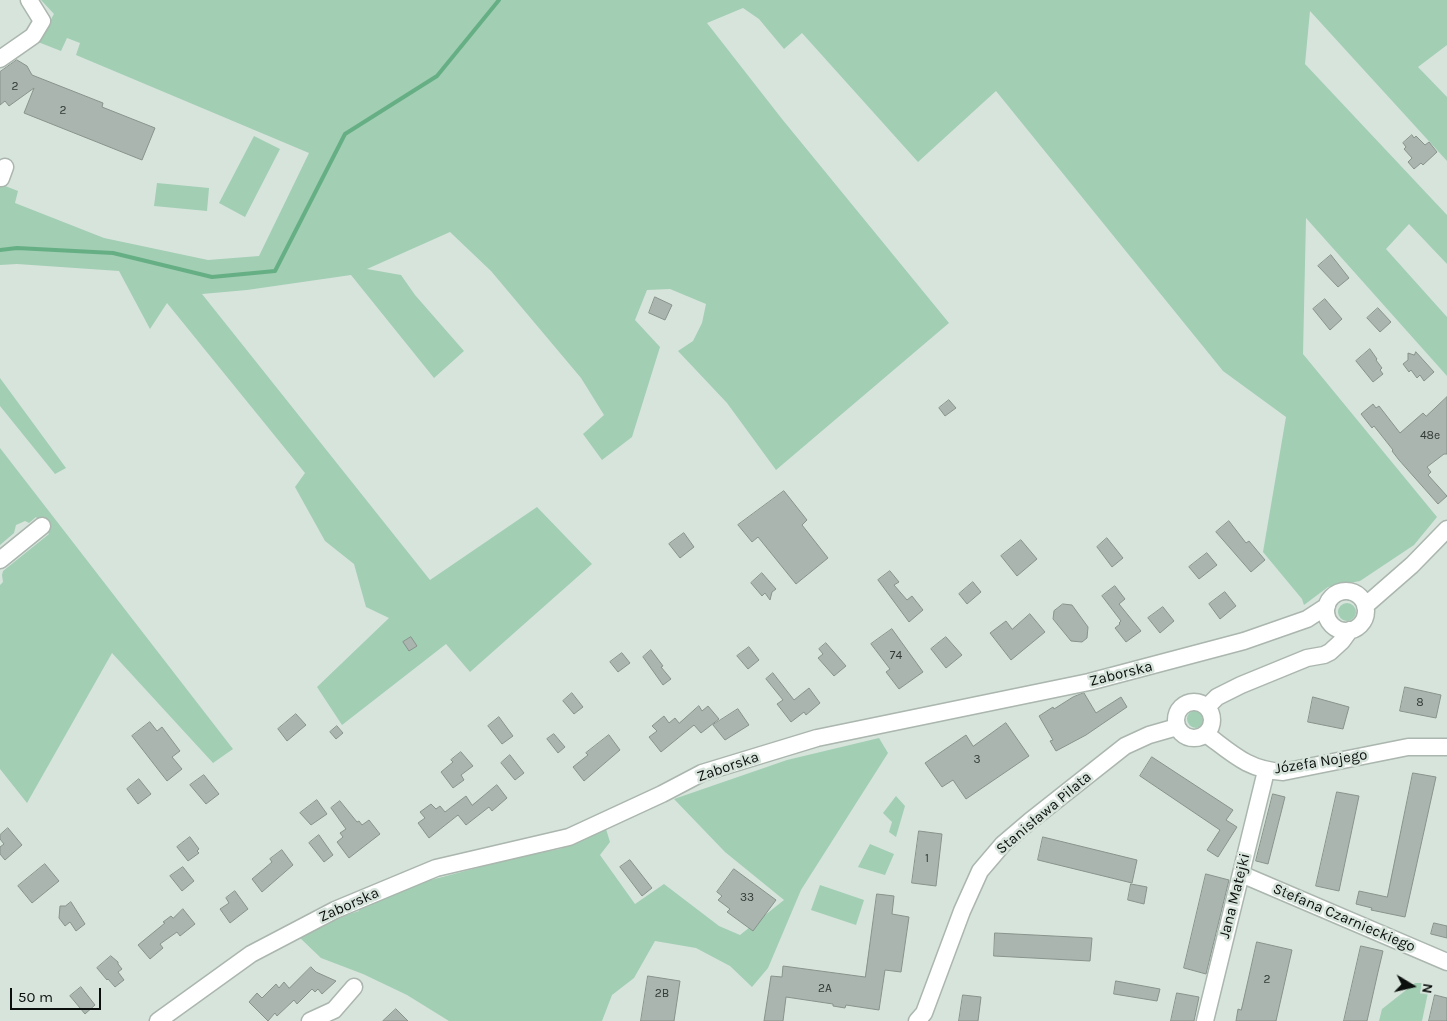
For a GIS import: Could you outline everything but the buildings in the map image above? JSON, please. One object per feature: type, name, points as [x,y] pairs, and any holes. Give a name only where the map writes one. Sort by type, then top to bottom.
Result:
[{"type":"street","points":[[0,59],[22,49],[42,21],[29,0]]},
{"type":"street","points":[[0,560],[31,529]]},
{"type":"street","points":[[1361,600],[1401,574],[1447,529]]},
{"type":"street","points":[[1308,658],[1325,644],[1330,618],[1330,598],[1340,592],[1353,592],[1361,600],[1364,618],[1356,628],[1345,630],[1330,618]]},
{"type":"street","name":"Zaborska","points":[[160,1020],[251,954],[335,910],[436,868],[569,837],[662,794],[702,773],[816,738],[1089,682],[1244,641],[1307,619],[1330,618]]},
{"type":"street","points":[[1207,707],[1217,697],[1241,685],[1308,658],[1330,652],[1350,630]]},
{"type":"street","points":[[1196,702],[1207,707],[1212,717],[1210,729],[1206,734],[1196,739],[1184,736],[1176,727],[1176,714],[1184,705],[1196,702]]},
{"type":"street","name":"Stanisława Pilata","points":[[917,1021],[924,1013],[962,911],[980,871],[1004,844],[1030,821],[1125,746],[1149,735],[1176,727]]},
{"type":"street","name":"Józefa Nojego","points":[[1206,734],[1242,761],[1266,771],[1283,772],[1408,747],[1447,747]]},
{"type":"street","name":"Jana Matejki","points":[[1205,1021],[1266,771]]},
{"type":"street","name":"Stefana Czarnieckiego","points":[[1241,874],[1447,962]]},
{"type":"street","points":[[310,1021],[334,1010],[354,988]]},
{"type":"green space","points":[[41,0],[1447,0],[1447,45],[1418,67],[1447,97],[1447,161],[1310,11],[1305,64],[1447,215],[1447,264],[1409,224],[1386,249],[1447,317],[1447,376],[1306,218],[1303,354],[1437,517],[1414,545],[1360,581],[1328,587],[1304,605],[1302,599],[1263,552],[1286,417],[1223,371],[996,91],[918,162],[802,33],[784,49],[759,19],[743,8],[707,23],[782,119],[949,323],[776,470],[727,403],[678,351],[693,341],[702,323],[706,304],[670,289],[647,290],[635,320],[660,347],[632,437],[602,460],[583,434],[604,415],[581,378],[491,271],[450,232],[367,269],[401,275],[415,295],[464,351],[434,378],[351,275],[247,290],[202,294],[430,580],[537,507],[592,564],[470,672],[446,644],[342,725],[317,687],[389,618],[366,607],[354,564],[325,541],[295,487],[305,473],[167,303],[150,329],[119,271],[17,264],[0,265],[0,184],[18,191],[15,203],[104,238],[208,260],[259,256],[309,153],[76,55],[80,43],[67,38],[61,51],[38,42],[54,14]]},
{"type":"green space","points":[[254,136],[280,149],[245,217],[219,203]]},
{"type":"green space","points":[[157,183],[209,188],[207,211],[154,206]]},
{"type":"green space","points":[[0,378],[66,468],[55,474],[0,406]]},
{"type":"green space","points":[[0,448],[233,749],[213,763],[112,653],[27,803],[0,769],[0,585],[3,582],[2,575],[3,571],[49,534],[36,517],[29,523],[25,521],[16,525],[14,533],[0,545]]},
{"type":"green space","points":[[1347,603],[1353,606],[1356,612],[1353,618],[1347,621],[1341,618],[1338,612],[1341,606]]},
{"type":"green space","points":[[1196,710],[1202,713],[1205,719],[1202,725],[1196,728],[1190,725],[1187,719],[1190,713]]},
{"type":"green space","points":[[879,738],[888,753],[801,890],[768,968],[752,987],[730,966],[696,948],[655,941],[634,978],[612,995],[602,1021],[449,1021],[407,995],[363,974],[321,958],[298,936],[324,922],[359,911],[359,905],[410,884],[522,856],[560,849],[606,829],[610,842],[600,855],[635,904],[664,884],[719,926],[740,935],[784,900],[725,852],[674,799],[787,760]]},
{"type":"green space","points":[[896,796],[905,806],[896,837],[889,832],[892,822],[883,813]]},
{"type":"green space","points":[[870,844],[894,854],[885,875],[858,867]]},
{"type":"green space","points":[[820,885],[864,900],[856,925],[811,910]]},
{"type":"green space","points":[[1415,983],[1430,983],[1422,1021],[1379,1021],[1382,1009]]},
{"type":"waterway","points":[[0,250],[17,248],[113,253],[212,277],[275,271],[345,134],[437,76],[499,0]]}]
